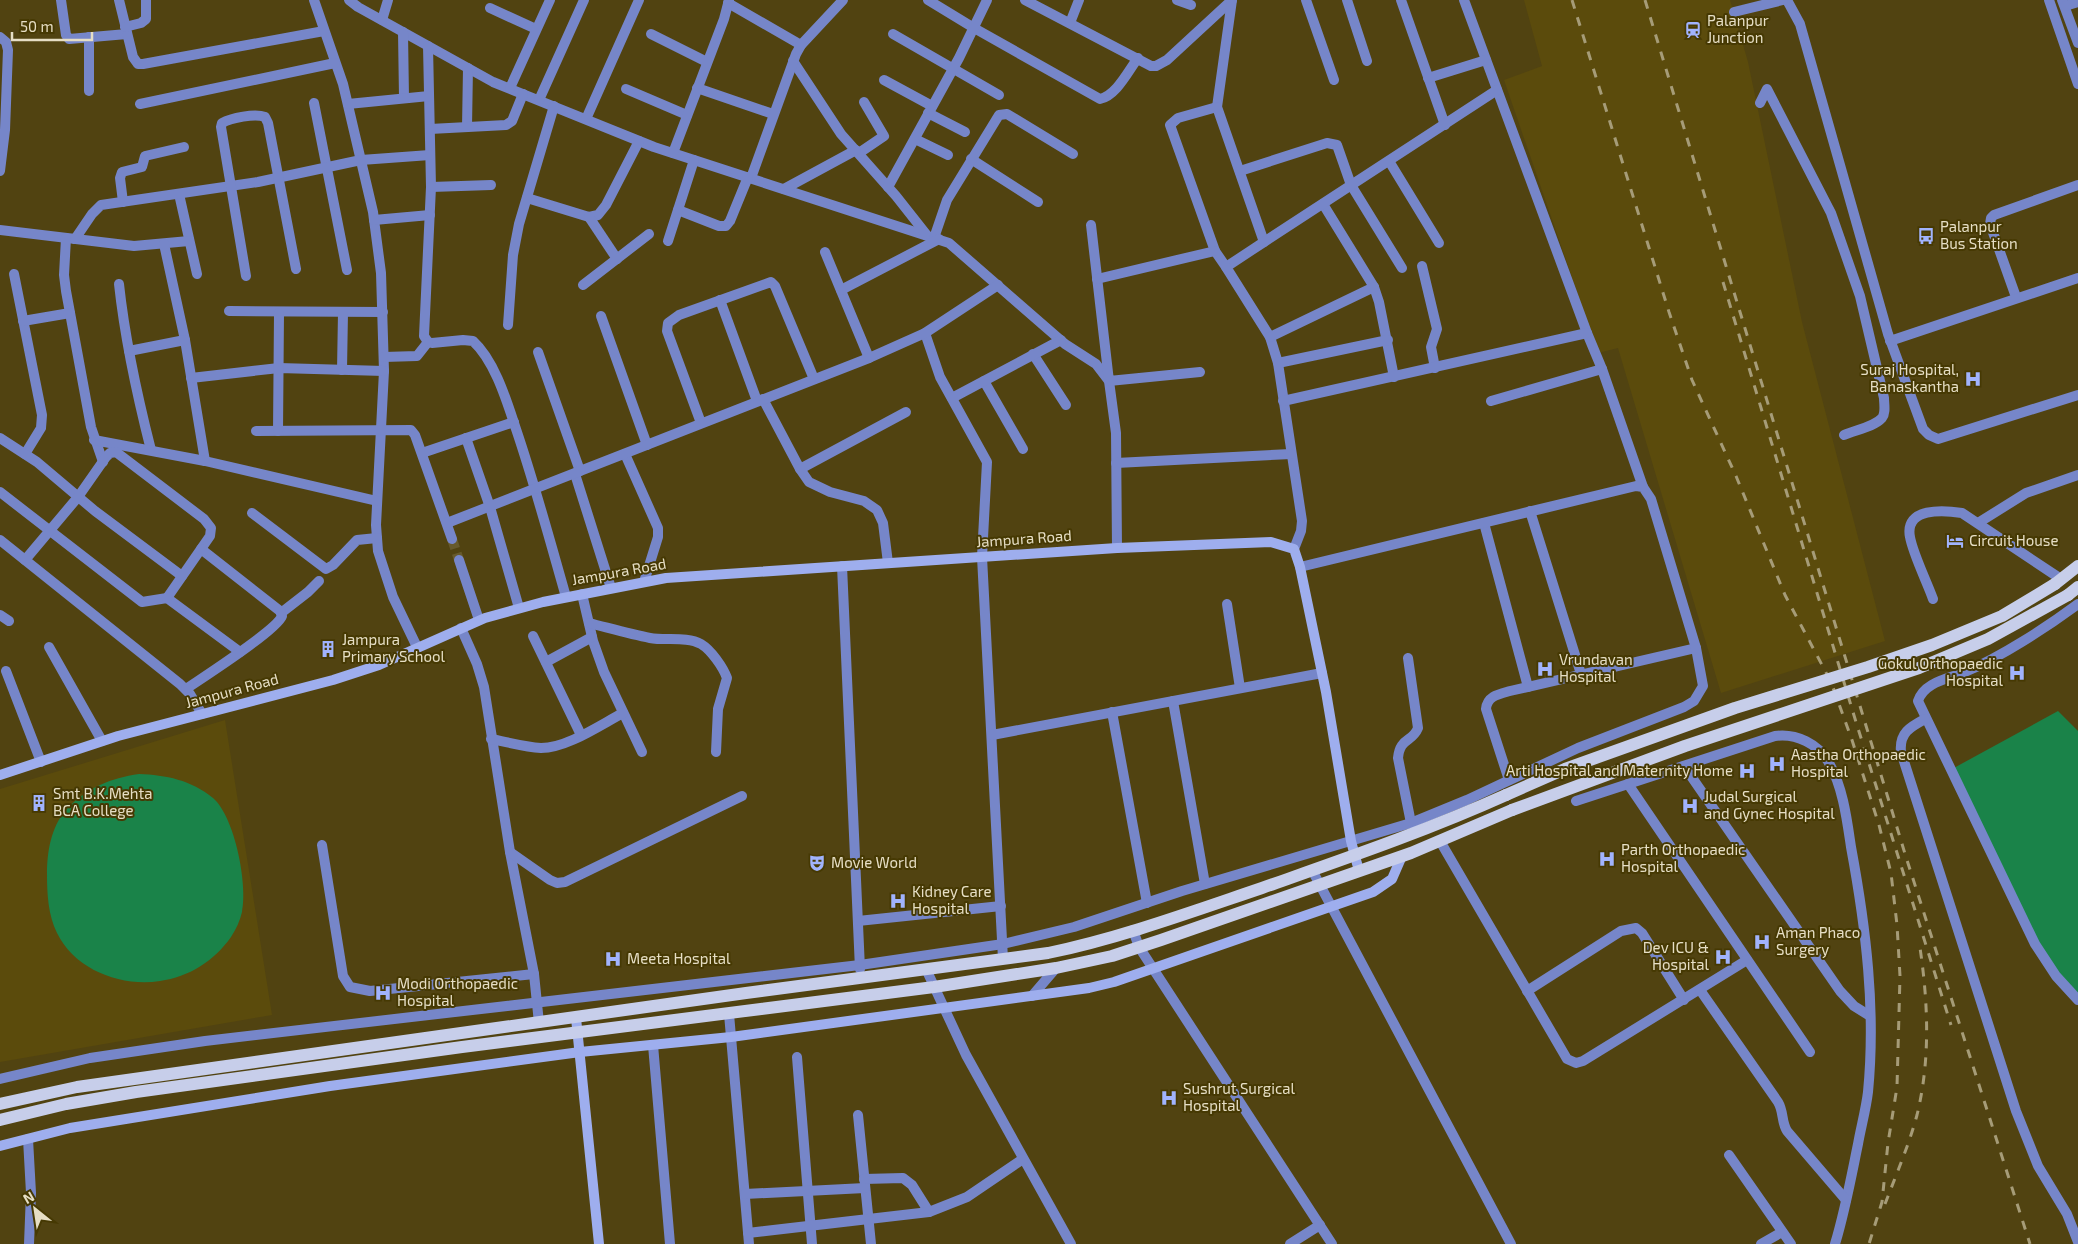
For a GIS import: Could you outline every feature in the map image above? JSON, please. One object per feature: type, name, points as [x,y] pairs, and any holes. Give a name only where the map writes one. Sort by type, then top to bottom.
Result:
[{"type":"main road","points":[[0,1104],[77,1087],[1048,953],[1089,944],[1356,855],[1455,818],[1565,769],[1734,708],[1868,667],[1932,645],[2002,616],[2058,581],[2078,566]]},
{"type":"main road","points":[[0,1120],[66,1104],[136,1092],[578,1032],[934,987],[1056,968],[1112,956],[1402,856],[1512,810],[1685,746],[1919,668],[1988,639],[2073,591]]},
{"type":"street","points":[[61,0],[67,37],[72,39],[126,30],[146,19],[146,0]]},
{"type":"street","points":[[119,0],[132,57],[138,64],[149,64],[324,31]]},
{"type":"street","points":[[314,0],[348,104],[374,220],[381,273],[384,357],[377,501],[378,551],[384,573],[417,647]]},
{"type":"street","points":[[349,0],[493,82],[673,153],[949,243],[1061,340],[1096,364],[1109,381]]},
{"type":"street","points":[[382,20],[388,0]]},
{"type":"street","points":[[510,88],[550,0]]},
{"type":"street","points":[[539,100],[584,0]]},
{"type":"street","points":[[586,119],[639,0]]},
{"type":"street","points":[[678,210],[719,226],[726,226],[730,221],[749,178],[792,61],[802,45],[843,0]]},
{"type":"street","points":[[928,0],[1100,99],[1105,98],[1114,91],[1138,58]]},
{"type":"street","points":[[888,187],[953,69],[987,0]]},
{"type":"street","points":[[1025,0],[1151,66],[1156,66],[1167,60],[1232,1],[1244,0]]},
{"type":"street","points":[[1070,23],[1079,0]]},
{"type":"street","points":[[1177,0],[1191,5]]},
{"type":"street","points":[[1306,0],[1334,80]]},
{"type":"street","points":[[1347,0],[1367,61]]},
{"type":"street","points":[[1401,0],[1444,125]]},
{"type":"street","points":[[0,1079],[90,1058],[195,1042],[860,965],[1003,944],[1074,927],[1205,884],[1411,823],[1467,800],[1578,748],[1694,702],[1704,686],[1696,648],[1651,499],[1643,487],[1602,369],[1464,0]]},
{"type":"street","points":[[1738,7],[1783,0]]},
{"type":"street","points":[[1787,0],[1800,24],[1890,341],[1923,429],[1928,435],[1938,438],[2078,395]]},
{"type":"street","points":[[2049,0],[2078,84]]},
{"type":"street","points":[[1232,1],[1217,107],[1264,242]]},
{"type":"street","points":[[673,153],[728,2],[802,45]]},
{"type":"street","points":[[2078,2],[2064,3],[2078,43]]},
{"type":"street","points":[[490,8],[536,29]]},
{"type":"street","points":[[403,32],[404,98]]},
{"type":"street","points":[[651,34],[707,62]]},
{"type":"street","points":[[892,34],[999,95]]},
{"type":"street","points":[[0,37],[6,42],[8,50],[5,130],[0,171]]},
{"type":"street","points":[[89,37],[89,92]]},
{"type":"street","points":[[428,46],[431,187],[423,331],[428,342]]},
{"type":"street","points":[[1428,78],[1486,60]]},
{"type":"street","points":[[792,61],[833,122],[857,152],[933,237]]},
{"type":"street","points":[[140,104],[336,63]]},
{"type":"street","points":[[467,128],[468,68]]},
{"type":"street","points":[[884,80],[965,132]]},
{"type":"street","points":[[697,88],[773,114]]},
{"type":"street","points":[[626,89],[687,115]]},
{"type":"street","points":[[1760,103],[1767,89],[1831,213],[1860,296],[1884,398],[1884,412],[1882,418],[1874,424],[1844,435]]},
{"type":"street","points":[[1226,267],[1497,90]]},
{"type":"street","points":[[430,129],[509,124],[515,116],[523,94]]},
{"type":"street","points":[[348,104],[429,96]]},
{"type":"street","points":[[784,189],[857,152],[884,135],[864,102]]},
{"type":"street","points":[[314,103],[347,270]]},
{"type":"street","points":[[508,325],[513,255],[518,224],[554,106]]},
{"type":"street","points":[[1217,107],[1178,118],[1170,125],[1215,251],[1270,337],[1278,363],[1302,521],[1301,531],[1294,549],[1300,567],[1322,673],[1351,841],[1359,871]]},
{"type":"street","points":[[841,290],[933,237],[947,200],[996,119],[1003,114],[1012,116],[1073,154]]},
{"type":"street","points":[[246,276],[220,127],[227,120],[259,116],[265,117],[296,270]]},
{"type":"street","points":[[914,139],[948,155]]},
{"type":"street","points":[[527,198],[594,217],[602,212],[640,141]]},
{"type":"street","points":[[1240,171],[1327,143],[1337,146],[1351,185],[1402,268]]},
{"type":"street","points":[[123,202],[120,178],[122,172],[142,167],[145,156],[184,147]]},
{"type":"street","points":[[103,462],[94,440],[64,275],[70,238],[96,208],[123,202],[278,178],[361,160],[430,155]]},
{"type":"street","points":[[971,159],[1038,202]]},
{"type":"street","points":[[668,241],[694,160]]},
{"type":"street","points":[[1389,161],[1439,243]]},
{"type":"street","points":[[431,187],[491,185]]},
{"type":"street","points":[[2016,297],[1990,224],[1991,218],[2078,185]]},
{"type":"street","points":[[179,194],[197,274]]},
{"type":"street","points":[[1323,204],[1374,287],[1380,302],[1394,376]]},
{"type":"street","points":[[374,220],[430,214]]},
{"type":"street","points":[[589,217],[617,259]]},
{"type":"street","points":[[1091,225],[1116,433],[1117,548]]},
{"type":"street","points":[[0,230],[134,246],[189,240]]},
{"type":"street","points":[[583,285],[650,234]]},
{"type":"street","points":[[164,244],[185,340],[205,461]]},
{"type":"street","points":[[1097,279],[1215,251]]},
{"type":"street","points":[[825,252],[870,358]]},
{"type":"street","points":[[1422,266],[1437,330],[1431,347],[1435,368]]},
{"type":"street","points":[[14,274],[42,415],[40,428],[25,454]]},
{"type":"street","points":[[1890,341],[2016,297],[2078,278]]},
{"type":"street","points":[[701,423],[668,337],[667,327],[671,320],[679,315],[768,282],[773,284],[814,379]]},
{"type":"street","points":[[119,284],[136,392],[151,450]]},
{"type":"street","points":[[447,523],[870,358],[925,333],[998,285]]},
{"type":"street","points":[[1270,337],[1374,287]]},
{"type":"street","points":[[720,300],[760,400],[800,469],[809,482],[817,487],[864,501],[877,510],[883,523],[888,563]]},
{"type":"street","points":[[229,311],[279,313],[383,312]]},
{"type":"street","points":[[342,312],[342,370]]},
{"type":"street","points":[[23,321],[70,313]]},
{"type":"street","points":[[278,431],[279,313]]},
{"type":"street","points":[[601,316],[647,445]]},
{"type":"street","points":[[925,333],[936,367],[987,462],[982,557],[1003,959]]},
{"type":"street","points":[[1283,401],[1587,333]]},
{"type":"street","points":[[129,351],[185,340]]},
{"type":"street","points":[[384,357],[417,356],[428,342],[469,340],[477,345],[501,388],[514,422],[536,489],[566,597]]},
{"type":"street","points":[[952,398],[1061,340]]},
{"type":"street","points":[[1278,363],[1388,340]]},
{"type":"street","points":[[538,352],[577,472],[611,588]]},
{"type":"street","points":[[1033,354],[1066,405]]},
{"type":"street","points":[[191,378],[279,368],[384,371]]},
{"type":"street","points":[[1491,400],[1602,369]]},
{"type":"street","points":[[1109,381],[1200,372]]},
{"type":"street","points":[[984,381],[1023,449]]},
{"type":"street","points":[[800,469],[906,412]]},
{"type":"street","points":[[422,453],[514,422]]},
{"type":"street","points":[[256,431],[381,431],[407,429],[414,432],[452,539]]},
{"type":"street","points":[[0,438],[38,462],[78,497],[182,576]]},
{"type":"street","points":[[466,438],[490,507],[519,608]]},
{"type":"street","points":[[94,440],[205,461],[377,501]]},
{"type":"street","points":[[0,492],[50,531],[142,602],[166,598],[212,532],[210,525],[204,519],[116,452],[110,453],[78,497],[50,531],[25,560]]},
{"type":"street","points":[[625,454],[658,528],[658,537],[644,582]]},
{"type":"street","points":[[1116,463],[1291,454]]},
{"type":"street","points":[[1978,523],[2026,493],[2078,475]]},
{"type":"street","points":[[1300,567],[1636,486],[1643,487]]},
{"type":"street","points":[[1933,599],[1909,537],[1910,525],[1927,511],[1948,510],[1962,513],[2058,581]]},
{"type":"street","points":[[1530,512],[1582,674]]},
{"type":"street","points":[[252,513],[326,569],[333,565],[358,540],[377,538]]},
{"type":"street","points":[[1484,523],[1528,686]]},
{"type":"street","points":[[0,540],[186,689],[202,714]]},
{"type":"street","name":"Jampura Road","points":[[0,775],[102,741],[332,680],[379,664],[479,620],[519,608],[666,578],[1117,548],[1271,542],[1294,549]]},
{"type":"street","points":[[201,549],[281,614]]},
{"type":"street","points":[[459,560],[479,620]]},
{"type":"street","points":[[842,566],[861,978]]},
{"type":"street","points":[[186,689],[277,624],[282,618],[281,614],[308,592],[319,580]]},
{"type":"street","points":[[582,594],[592,637],[604,672],[642,752]]},
{"type":"street","points":[[166,598],[240,652]]},
{"type":"street","points":[[1227,604],[1240,688]]},
{"type":"street","points":[[2078,604],[2057,619],[1997,655],[1966,671],[1925,688],[1920,694],[1918,701],[2035,944],[2056,976],[2078,1000]]},
{"type":"street","points":[[589,623],[649,638],[693,642],[700,644],[706,649],[724,669],[727,678],[718,709],[716,752]]},
{"type":"street","points":[[461,628],[477,664],[484,687],[510,852],[534,974],[539,1023]]},
{"type":"street","points":[[533,636],[581,735]]},
{"type":"street","points":[[546,662],[592,637]]},
{"type":"street","points":[[49,647],[102,741]]},
{"type":"street","points":[[1509,780],[1486,709],[1487,702],[1491,697],[1528,686],[1696,648]]},
{"type":"street","points":[[1408,658],[1418,728],[1412,737],[1403,742],[1398,750],[1398,758],[1411,823]]},
{"type":"street","points":[[6,671],[41,762]]},
{"type":"street","points":[[992,735],[1322,673]]},
{"type":"street","points":[[1173,701],[1205,884]]},
{"type":"street","points":[[1112,712],[1147,903]]},
{"type":"street","points":[[491,739],[542,748],[554,746],[581,735],[623,713]]},
{"type":"street","points":[[1926,719],[1908,729],[1903,735],[1900,743],[1901,752],[2016,1111],[2038,1166],[2067,1214],[2078,1242]]},
{"type":"street","points":[[1576,801],[1775,736],[1788,734],[1820,750],[1830,764],[1843,802],[1861,902],[1870,980],[1868,1093],[1846,1200],[1834,1244]]},
{"type":"street","points":[[1684,766],[1840,991],[1854,1006],[1870,1016]]},
{"type":"street","points":[[1628,784],[1810,1052]]},
{"type":"street","points":[[510,852],[550,880],[557,883],[565,882],[742,796]]},
{"type":"street","points":[[1440,841],[1566,1058],[1576,1063],[1583,1061],[1748,960]]},
{"type":"street","points":[[322,845],[342,976],[350,987],[370,991],[534,974]]},
{"type":"street","points":[[0,1146],[70,1128],[301,1091],[580,1052],[731,1037],[1089,988],[1153,969],[1373,892],[1386,885],[1392,879],[1402,856]]},
{"type":"street","points":[[1312,870],[1511,1244]]},
{"type":"street","points":[[858,920],[1000,906]]},
{"type":"street","points":[[1527,991],[1621,930],[1636,928],[1642,933],[1684,1000]]},
{"type":"street","points":[[1133,930],[1139,947],[1332,1244]]},
{"type":"street","points":[[1032,996],[1056,968]]},
{"type":"street","points":[[926,969],[966,1055],[1071,1244]]},
{"type":"street","points":[[1700,990],[1778,1102],[1783,1111],[1782,1118],[1787,1131],[1846,1200]]},
{"type":"street","points":[[729,1014],[749,1244]]},
{"type":"street","points":[[576,1018],[599,1244]]},
{"type":"street","points":[[653,1045],[670,1244]]},
{"type":"street","points":[[797,1057],[812,1244]]},
{"type":"street","points":[[858,1115],[871,1244]]},
{"type":"street","points":[[28,1139],[31,1193],[30,1244]]},
{"type":"street","points":[[1729,1155],[1791,1244]]},
{"type":"street","points":[[748,1233],[929,1212],[967,1197],[1023,1159]]},
{"type":"street","points":[[745,1194],[808,1191],[903,1178],[912,1186],[929,1212]]},
{"type":"street","points":[[1290,1244],[1320,1226]]},
{"type":"street","points":[[1760,1244],[1782,1232]]},
{"type":"shaded area","points":[[1524,0],[1730,0],[1748,62],[1802,322],[1885,641],[1721,693],[1618,348],[1598,353],[1504,80],[1542,66]]},
{"type":"shaded area","points":[[225,720],[272,1015],[0,1062],[0,789]]},
{"type":"green space","points":[[2058,711],[2078,731],[2078,998],[2043,954],[1952,769]]},
{"type":"green space","points":[[139,774],[178,780],[196,787],[213,798],[221,807],[228,820],[238,852],[243,885],[242,912],[239,922],[231,937],[217,953],[191,972],[171,979],[145,982],[115,978],[101,973],[75,957],[65,946],[54,926],[49,904],[47,881],[48,857],[53,832],[66,810],[82,796],[100,785],[119,778]]},
{"type":"tunnel","points":[[452,539],[459,560]]},
{"type":"railway","points":[[1572,0],[1692,380],[1736,476],[1785,595],[1831,682],[1879,825],[1891,873],[1900,976],[1897,1087],[1888,1143],[1882,1202],[1869,1244]]},
{"type":"railway","points":[[1645,0],[1906,857],[2030,1244]]},
{"type":"railway","points":[[1723,282],[1856,722],[1951,1025]]},
{"type":"railway","points":[[1885,1204],[1914,1126],[1924,1072],[1927,1028],[1919,941]]},
{"type":"place","name":"Palanpur Junction","points":[[1693,30]]},
{"type":"place","name":"Palanpur Bus Station","points":[[1926,236]]},
{"type":"place","name":"Suraj Hospital, Banaskantha","points":[[1973,379]]},
{"type":"place","name":"Circuit House","points":[[1955,541]]},
{"type":"place","name":"Jampura Primary School","points":[[328,649]]},
{"type":"place","name":"Vrundavan Hospital","points":[[1545,669]]},
{"type":"place","name":"Gokul Orthopaedic Hospital","points":[[2017,673]]},
{"type":"place","name":"Aastha Orthopaedic Hospital","points":[[1777,764]]},
{"type":"place","name":"Arti Hospital and Maternity Home","points":[[1747,771]]},
{"type":"place","name":"Smt B.K.Mehta BCA College","points":[[39,803]]},
{"type":"place","name":"Judal Surgical and Gynec Hospital","points":[[1690,806]]},
{"type":"place","name":"Parth Orthopaedic Hospital","points":[[1607,859]]},
{"type":"place","name":"Movie World","points":[[817,863]]},
{"type":"place","name":"Kidney Care Hospital","points":[[898,901]]},
{"type":"place","name":"Aman Phaco Surgery","points":[[1762,942]]},
{"type":"place","name":"Dev ICU & Hospital","points":[[1723,957]]},
{"type":"place","name":"Meeta Hospital","points":[[613,959]]},
{"type":"place","name":"Modi Orthopaedic Hospital","points":[[383,993]]},
{"type":"place","name":"Sushrut Surgical Hospital","points":[[1169,1098]]}]
